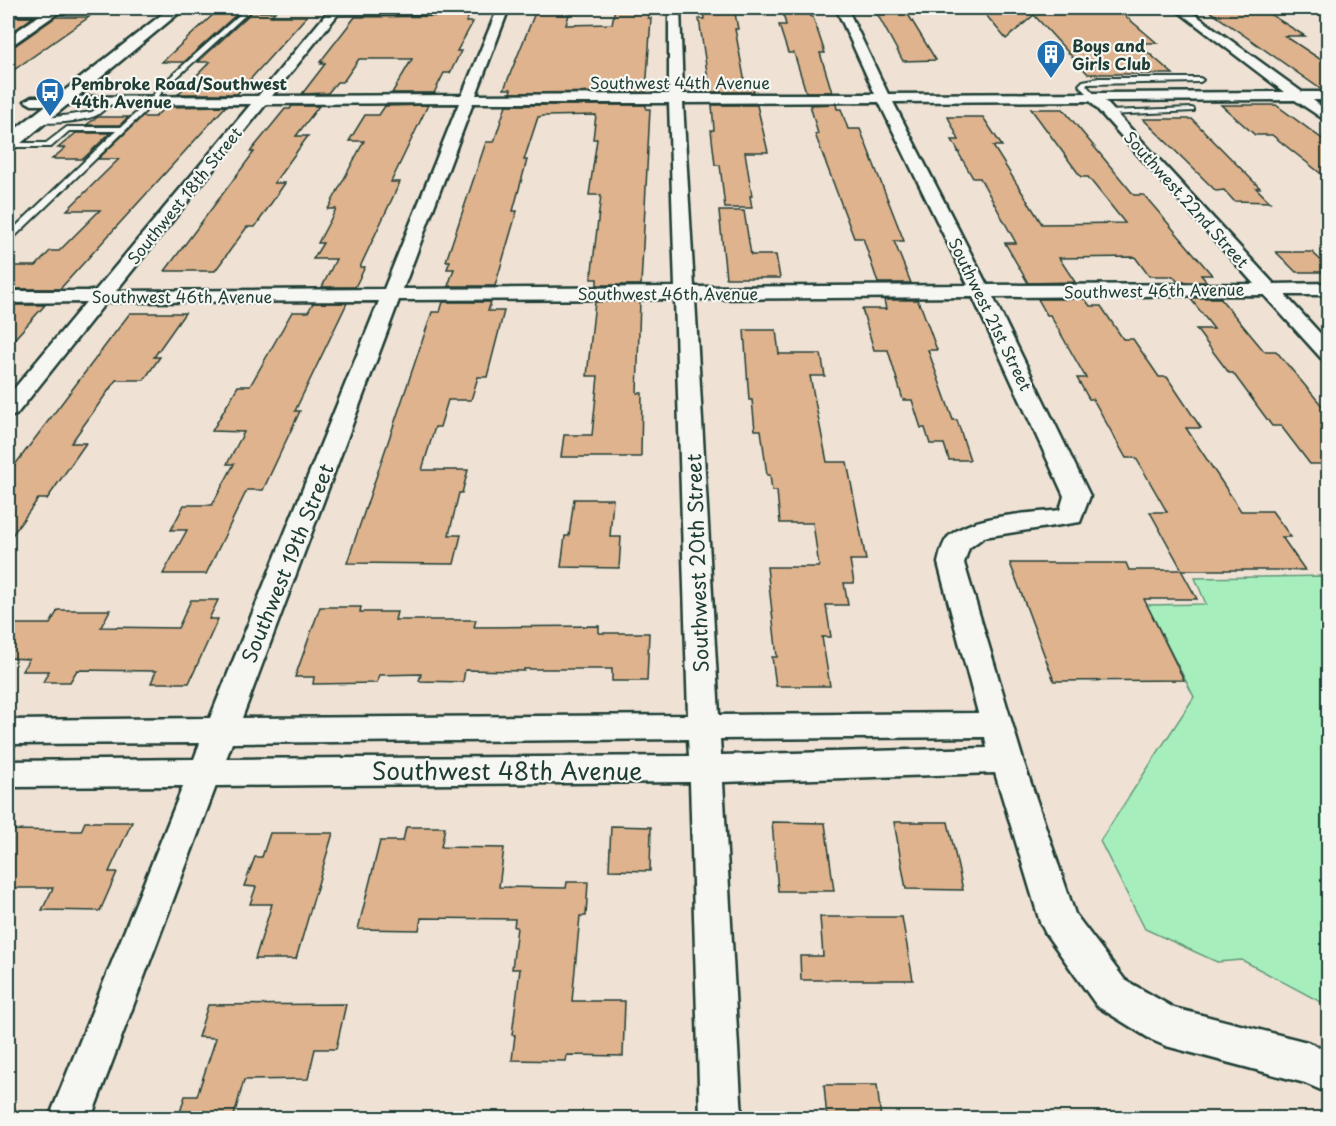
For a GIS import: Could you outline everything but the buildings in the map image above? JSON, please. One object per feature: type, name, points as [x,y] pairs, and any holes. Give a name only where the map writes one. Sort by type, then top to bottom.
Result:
[{"type":"main road","points":[[120,54],[150,19],[164,8]]},
{"type":"main road","points":[[16,114],[32,101],[56,94],[120,54],[178,8]]},
{"type":"main road","points":[[8,144],[37,120],[56,94]]},
{"type":"street","name":"Southwest 20th Street","points":[[674,8],[676,100],[721,1119]]},
{"type":"street","name":"Southwest 21st Street","points":[[841,8],[883,99],[981,291],[1077,496],[1071,516],[977,530],[957,544],[951,563],[997,725]]},
{"type":"street","points":[[1179,8],[1329,118]]},
{"type":"street","points":[[8,12],[56,10]]},
{"type":"street","points":[[8,42],[56,10]]},
{"type":"street","name":"Southwest 18th Street","points":[[8,410],[335,10]]},
{"type":"street","name":"Southwest 19th Street","points":[[70,1119],[503,10]]},
{"type":"street","name":"Southwest 44th Avenue","points":[[56,94],[110,101],[1329,96]]},
{"type":"street","name":"Southwest 22nd Street","points":[[1094,97],[1329,354]]},
{"type":"street","name":"Southwest 46th Avenue","points":[[8,297],[1329,289]]},
{"type":"street","points":[[997,725],[1006,760],[1059,922],[1111,993],[1166,1026],[1307,1063],[1329,1072]]},
{"type":"street","name":"Southwest 48th Avenue","points":[[8,732],[997,725]]},
{"type":"street","name":"Southwest 48th Avenue","points":[[8,774],[706,769],[1006,760]]},
{"type":"lane","points":[[8,238],[153,101],[160,89],[250,8]]},
{"type":"lane","points":[[335,10],[503,10]]},
{"type":"lane","points":[[1094,97],[1082,85],[1085,82],[1200,80]]},
{"type":"lane","points":[[37,120],[61,120],[94,114],[110,101]]},
{"type":"lane","points":[[1108,113],[1192,110]]},
{"type":"lane","points":[[8,144],[48,145],[67,129],[123,129]]},
{"type":"green space","points":[[1328,576],[1328,1006],[1242,960],[1217,962],[1145,929],[1100,841],[1194,697],[1147,605],[1206,604],[1195,578]]},
{"type":"place","name":"Boys and Girls Club","points":[[1051,80]]},
{"type":"place","name":"Pembroke Road/Southwest 44th Avenue","points":[[50,118]]}]
